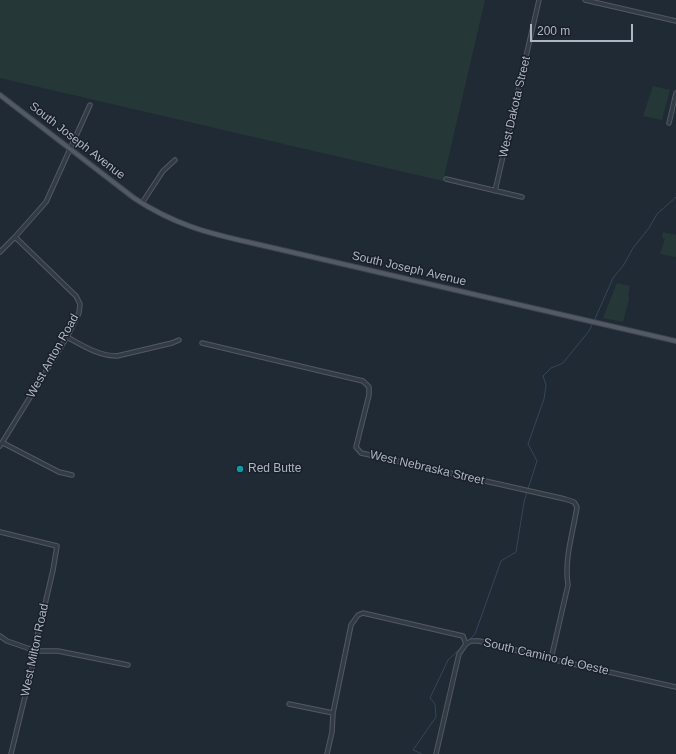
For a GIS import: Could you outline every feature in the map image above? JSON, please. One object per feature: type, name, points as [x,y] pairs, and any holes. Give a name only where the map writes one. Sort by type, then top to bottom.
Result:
[{"type":"main road","name":"South Joseph Avenue","points":[[0,95],[142,203],[186,226],[209,233],[676,341]]},
{"type":"street","name":"West Dakota Street","points":[[495,191],[539,0]]},
{"type":"street","points":[[585,0],[676,21]]},
{"type":"street","points":[[669,123],[676,93]]},
{"type":"street","points":[[0,252],[16,237],[46,202],[90,105]]},
{"type":"street","points":[[142,203],[163,172],[175,160]]},
{"type":"street","points":[[446,179],[522,197]]},
{"type":"street","name":"West Anton Road","points":[[0,446],[67,337],[79,313],[80,304],[76,296],[16,237]]},
{"type":"street","points":[[67,337],[98,353],[109,356],[117,356],[179,340]]},
{"type":"street","name":"West Nebraska Street","points":[[202,343],[363,381],[369,387],[369,395],[356,447],[361,453],[558,497],[574,502],[577,507],[575,525],[571,537],[567,576],[568,585],[551,659]]},
{"type":"street","points":[[3,442],[59,472],[72,475]]},
{"type":"street","name":"West Milton Road","points":[[0,532],[57,546],[42,617],[38,626],[38,642],[12,754]]},
{"type":"street","name":"South Camino de Oeste","points":[[332,714],[351,625],[358,615],[363,613],[463,636],[466,644],[471,641],[479,641],[676,687]]},
{"type":"street","points":[[0,636],[7,641],[36,651],[58,651],[128,665]]},
{"type":"street","points":[[436,754],[459,654],[466,644]]},
{"type":"street","points":[[289,704],[332,714],[332,732],[327,754]]},
{"type":"green space","points":[[0,0],[485,0],[443,181],[0,78]]},
{"type":"green space","points":[[653,86],[670,90],[662,120],[643,116]]},
{"type":"green space","points":[[663,232],[676,235],[676,257],[660,254],[665,239],[662,238]]},
{"type":"green space","points":[[617,283],[630,286],[628,295],[629,299],[623,322],[603,318]]},
{"type":"waterway","points":[[594,321],[613,278],[623,266],[633,248],[649,228],[657,214],[676,197]]},
{"type":"waterway","points":[[528,489],[537,461],[528,444],[544,399],[546,385],[543,376],[551,368],[563,363],[589,331],[593,323]]},
{"type":"waterway","points":[[468,641],[475,634],[501,561],[516,552],[527,492]]},
{"type":"waterway","points":[[422,754],[413,750],[436,717],[435,704],[430,698],[448,660],[463,646]]},
{"type":"place","name":"Red Butte","points":[[240,469]]}]
